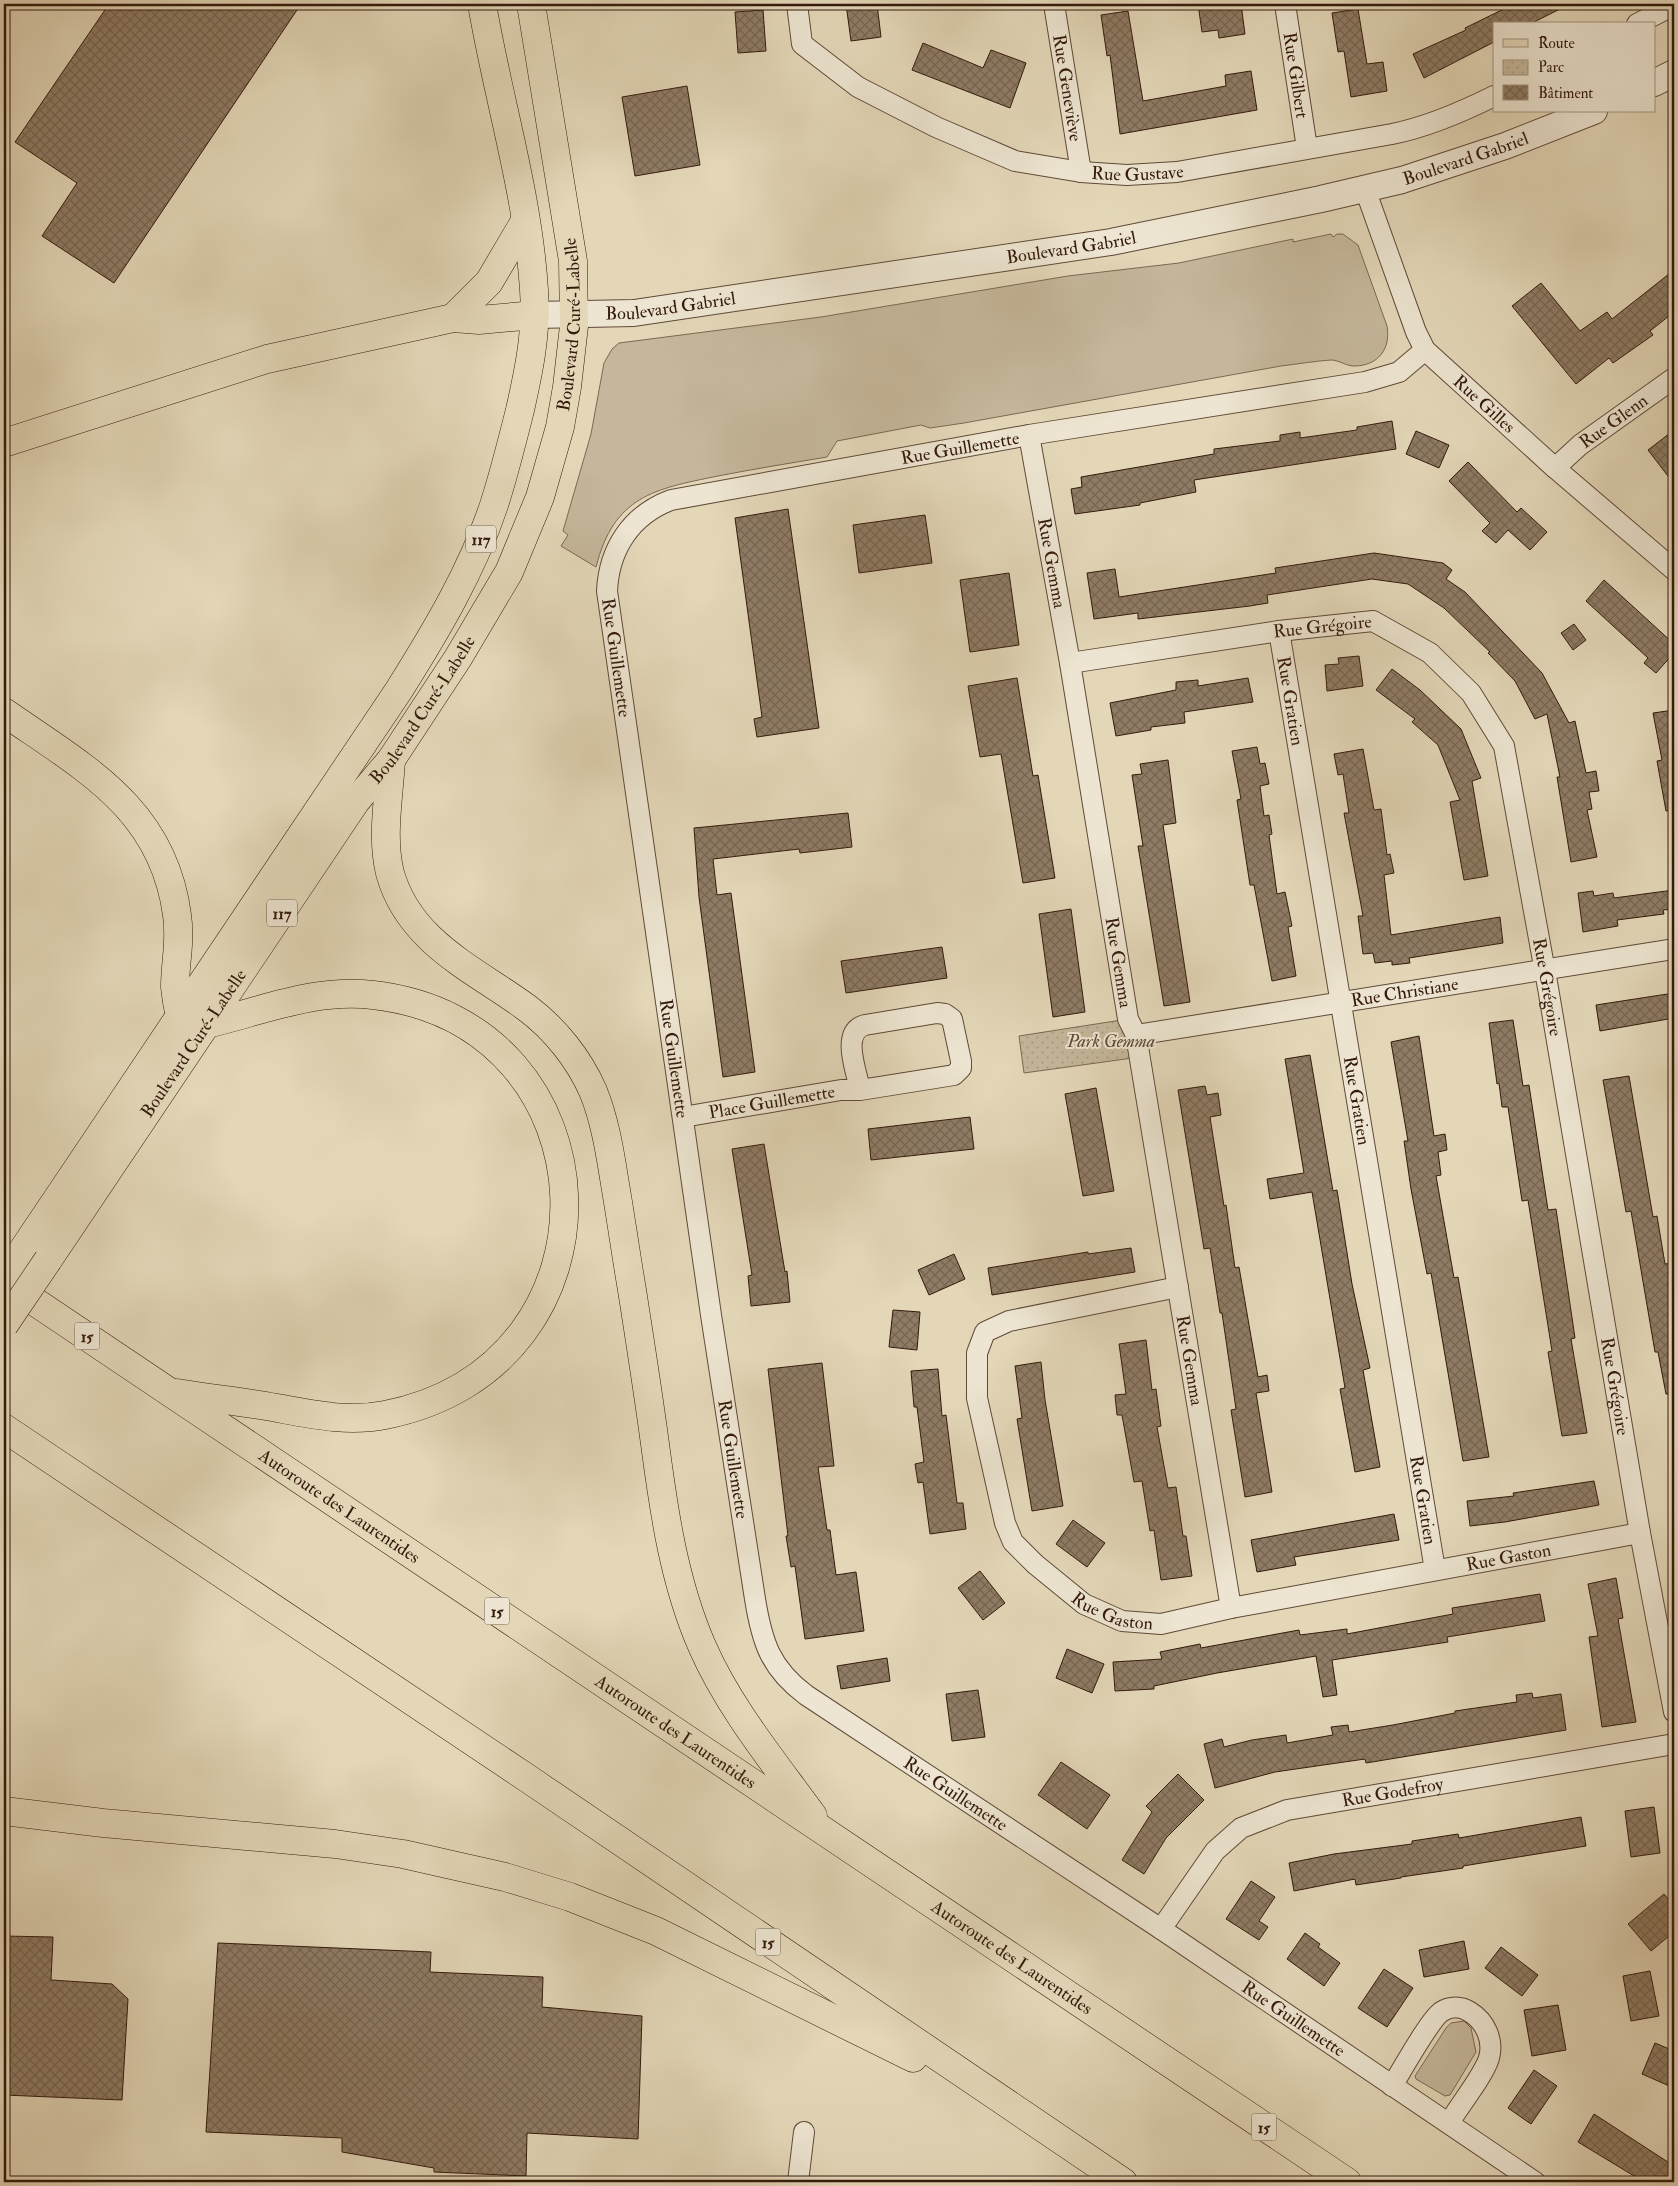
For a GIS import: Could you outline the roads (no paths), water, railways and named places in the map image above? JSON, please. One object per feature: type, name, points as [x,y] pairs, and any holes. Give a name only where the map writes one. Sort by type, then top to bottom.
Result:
[{"type":"main road","name":"Boulevard Curé-Labelle","points":[[4,1325],[37,1253],[180,1017],[378,723],[421,655],[457,592],[494,506],[509,454],[533,350],[535,315],[534,288],[525,221],[506,116],[490,51],[482,4]]},
{"type":"main road","name":"Boulevard Curé-Labelle","points":[[4,1279],[37,1253],[207,1024],[356,801],[391,760],[489,607],[509,572],[528,530],[542,491],[558,434],[571,361],[575,315],[570,237],[531,4]]},
{"type":"main road","points":[[453,318],[489,282],[525,221]]},
{"type":"main road","points":[[4,443],[267,360],[453,318],[479,320],[535,315]]},
{"type":"main road","points":[[4,712],[110,788],[134,812],[151,838],[165,868],[175,903],[179,943],[175,986],[180,1017]]},
{"type":"main road","points":[[391,760],[387,854],[390,873],[413,920],[439,948],[470,971],[527,1008],[550,1028],[571,1053],[592,1090],[611,1158],[662,1492],[686,1605],[703,1649],[728,1693],[754,1734],[824,1831]]},
{"type":"main road","points":[[170,1392],[267,1406],[310,1415],[348,1419],[388,1415],[456,1392],[485,1372],[520,1336],[548,1290],[558,1261],[564,1229],[565,1196],[560,1161],[552,1132],[538,1102],[523,1079],[502,1055],[458,1022],[430,1009],[399,999],[348,994],[289,1001],[257,1012],[207,1024]]},
{"type":"main road","name":"Autoroute des Laurentides","points":[[4,1279],[1347,2182]]},
{"type":"main road","name":"15","points":[[4,1428],[1123,2182]]},
{"type":"main road","points":[[4,1811],[65,1819],[294,1839],[372,1848],[434,1860],[529,1883],[616,1914],[673,1938],[1010,2106]]},
{"type":"street","name":"Rue Gustave","points":[[797,4],[802,44],[858,87],[936,126],[1016,161],[1081,172],[1127,175],[1177,172],[1409,130],[1471,108],[1493,97]]},
{"type":"street","name":"Rue Geneviève","points":[[1054,4],[1081,172]]},
{"type":"street","name":"Rue Gilbert","points":[[1285,4],[1306,148]]},
{"type":"street","points":[[1641,22],[1674,5]]},
{"type":"street","points":[[1656,82],[1674,73]]},
{"type":"street","name":"Boulevard Gabriel","points":[[535,315],[634,313],[1076,248],[1366,190],[1505,146],[1591,112]]},
{"type":"street","name":"Rue Gilles","points":[[1366,190],[1380,234],[1425,350],[1556,468],[1674,570]]},
{"type":"street","name":"Rue Guillemette","points":[[1425,350],[1399,372],[1383,378],[1029,435],[671,500],[653,508],[637,520],[619,544],[609,572],[608,602],[755,1599],[761,1634],[772,1660],[791,1684],[806,1695],[1161,1929],[1536,2182]]},
{"type":"street","name":"Rue Glenn","points":[[1556,468],[1580,445],[1674,378]]},
{"type":"street","name":"Rue Gemma","points":[[1029,435],[1070,663],[1128,1018],[1136,1035],[1231,1608]]},
{"type":"street","name":"Rue Grégoire","points":[[1070,663],[1279,631],[1373,622],[1430,653],[1471,692],[1504,746],[1545,970],[1640,1533],[1674,1712]]},
{"type":"street","name":"Rue Gratien","points":[[1279,631],[1435,1570]]},
{"type":"street","name":"Rue Christiane","points":[[1136,1035],[1674,948]]},
{"type":"street","name":"Place Guillemette","points":[[683,1117],[841,1090],[860,1090],[957,1073],[962,1061],[952,1019],[945,1014],[938,1013],[857,1028],[851,1039],[860,1090]]},
{"type":"street","name":"Rue Gaston","points":[[1178,1288],[1009,1322],[985,1332],[977,1353],[977,1398],[1005,1523],[1013,1542],[1035,1564],[1084,1604],[1122,1622],[1161,1624],[1231,1608],[1640,1533]]},
{"type":"street","name":"Rue Godefroy","points":[[1161,1929],[1183,1893],[1215,1851],[1240,1828],[1287,1810],[1674,1744]]},
{"type":"street","points":[[1392,2086],[1436,2017],[1455,2007],[1468,2010],[1484,2024],[1490,2057],[1449,2123]]},
{"type":"street","points":[[798,2182],[804,2132]]},
{"type":"park label","name":"Park Gemma","points":[[1111,1041]]}]
